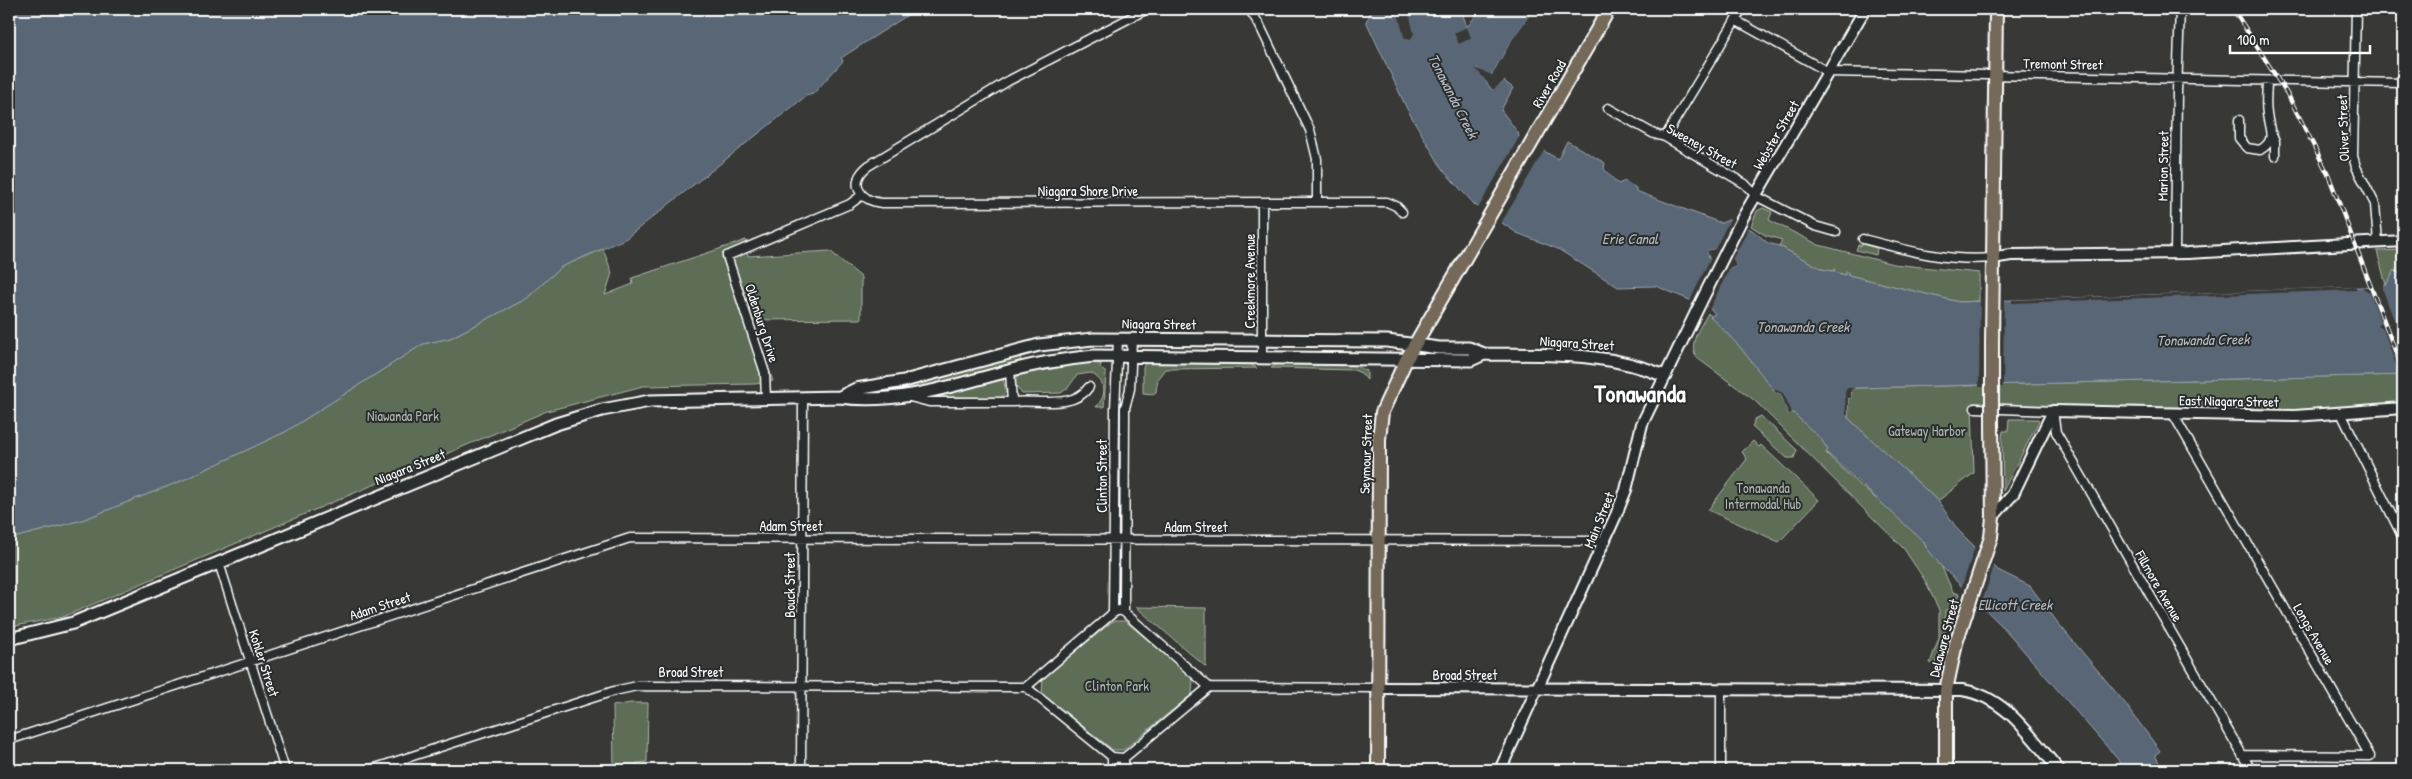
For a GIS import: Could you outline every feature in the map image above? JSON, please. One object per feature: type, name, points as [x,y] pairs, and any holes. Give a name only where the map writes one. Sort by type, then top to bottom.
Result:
[{"type":"main road","name":"River Road","points":[[1514,174],[1609,9]]},
{"type":"main road","name":"Delaware Street","points":[[1946,770],[1946,690],[1954,652],[1987,549],[1993,517],[1992,258],[1996,9]]},
{"type":"main road","name":"Seymour Street","points":[[1378,770],[1380,418],[1388,395],[1406,360],[1514,174]]},
{"type":"main road","name":"Niagara Street","points":[[840,397],[856,390],[904,381],[1039,345],[1067,341],[1118,339],[1387,341],[1415,345],[1469,348],[1484,354],[1608,358],[1642,366],[1665,376]]},
{"type":"main road","name":"Niagara Street","points":[[9,639],[73,623],[556,424],[602,410],[650,401],[803,400],[840,397],[860,400],[910,397],[1010,370],[1072,358],[1472,360],[1484,354]]},
{"type":"street","points":[[862,195],[858,183],[859,176],[863,170],[881,157],[1001,85],[1147,9]]},
{"type":"street","points":[[1249,9],[1259,24],[1310,130],[1317,159],[1317,202]]},
{"type":"street","points":[[1665,137],[1742,9]]},
{"type":"street","name":"Webster Street","points":[[1713,277],[1743,217],[1865,9]]},
{"type":"street","name":"Marion Street","points":[[2175,254],[2177,78],[2180,9]]},
{"type":"street","name":"Oliver Street","points":[[2356,9],[2354,161],[2375,204],[2378,242]]},
{"type":"street","name":"Tremont Street","points":[[1735,20],[1828,72],[2403,83]]},
{"type":"street","points":[[2267,81],[2267,114],[2275,156]]},
{"type":"street","name":"Sweeney Street","points":[[1608,108],[1654,134],[1665,137],[1745,184],[1756,196],[1815,226],[1836,232]]},
{"type":"street","points":[[2239,120],[2238,138],[2247,148],[2254,150],[2265,147],[2272,134]]},
{"type":"street","name":"Niagara Shore Drive","points":[[862,195],[872,202],[882,203],[1262,204],[1387,202],[1396,206],[1402,212]]},
{"type":"street","name":"Oldenburg Drive","points":[[766,399],[765,374],[727,256],[850,204],[862,195]]},
{"type":"street","name":"Creekmore Avenue","points":[[1262,204],[1262,358]]},
{"type":"street","points":[[1863,239],[1907,251],[1974,259],[2020,255],[2175,254],[2403,241]]},
{"type":"street","name":"Main Street","points":[[1500,770],[1606,540],[1626,490],[1642,424],[1713,277]]},
{"type":"street","name":"Clinton Street","points":[[1114,613],[1118,339]]},
{"type":"street","name":"Clinton Street","points":[[1124,612],[1126,408],[1130,389],[1132,339]]},
{"type":"street","points":[[1010,370],[1012,402]]},
{"type":"street","name":"Niagara Street","points":[[910,397],[929,402],[1071,401],[1083,396],[1089,387]]},
{"type":"street","name":"Bouck Street","points":[[801,770],[803,400]]},
{"type":"street","name":"East Niagara Street","points":[[1975,408],[2268,416],[2403,408]]},
{"type":"street","points":[[1993,517],[2013,494],[2053,411]]},
{"type":"street","name":"Fillmore Avenue","points":[[2053,411],[2056,432],[2250,770]]},
{"type":"street","points":[[2341,413],[2403,538]]},
{"type":"street","name":"Longs Avenue","points":[[2173,414],[2370,756],[2242,755]]},
{"type":"street","name":"Adam Street","points":[[9,740],[630,538],[1606,540]]},
{"type":"street","name":"Kohler Street","points":[[219,563],[285,770]]},
{"type":"street","points":[[1119,610],[1124,612],[1209,687],[1124,758],[1112,757],[1026,686],[1114,613],[1119,610]]},
{"type":"street","name":"Broad Street","points":[[369,770],[605,694],[637,686],[1026,686]]},
{"type":"street","name":"Broad Street","points":[[1209,687],[1970,691],[1994,701],[2008,711],[2059,770]]},
{"type":"street","points":[[1721,690],[1721,770]]},
{"type":"street","points":[[1112,757],[1112,770]]},
{"type":"street","points":[[1124,758],[1124,770]]},
{"type":"green space","points":[[1763,208],[1772,212],[1769,220],[1819,245],[1893,264],[1979,273],[1979,301],[1959,302],[1848,275],[1848,272],[1845,275],[1834,272],[1834,269],[1832,271],[1822,269],[1779,246],[1782,240],[1765,235],[1751,226],[1757,211]]},
{"type":"green space","name":"Niawanda Park","points":[[746,240],[748,256],[830,251],[861,277],[861,319],[751,320],[773,381],[755,384],[643,386],[547,411],[63,617],[9,627],[9,539],[82,520],[181,481],[285,432],[423,344],[450,338],[526,299],[561,267],[603,249],[612,273],[605,295],[633,284],[632,278]]},
{"type":"green space","points":[[1862,244],[1877,248],[1876,255],[1856,250],[1858,245],[1861,246]]},
{"type":"green space","points":[[2403,250],[2403,277],[2395,270],[2386,285],[2377,251]]},
{"type":"green space","points":[[1708,313],[1740,347],[1776,392],[1781,394],[1789,415],[1792,412],[1822,439],[1828,450],[1826,453],[1857,483],[1905,522],[1939,561],[1953,592],[1959,594],[1948,630],[1948,610],[1945,610],[1945,637],[1936,664],[1930,663],[1939,638],[1939,610],[1924,579],[1904,549],[1754,400],[1697,358],[1694,353],[1694,341]]},
{"type":"green space","points":[[1020,356],[1021,360],[1011,364],[933,386],[891,393],[891,390]]},
{"type":"green space","points":[[1086,363],[1101,364],[1100,368],[1106,373],[1104,407],[1096,407],[1104,393],[1104,388],[1100,380],[1091,373],[1077,375],[1068,388],[1061,393],[1022,394],[1015,385],[1016,378],[1021,374]]},
{"type":"green space","points":[[1146,363],[1250,364],[1257,368],[1165,369],[1158,378],[1156,392],[1153,394],[1143,393],[1143,366]]},
{"type":"green space","points":[[1277,364],[1355,365],[1367,371],[1367,380],[1361,373],[1354,370],[1271,368]]},
{"type":"green space","name":"Gateway Harbor","points":[[2403,375],[2403,403],[2276,412],[1972,403],[1974,473],[1938,501],[1848,418],[1848,398],[1855,388]]},
{"type":"green space","points":[[1003,378],[1006,392],[1001,398],[935,397]]},
{"type":"green space","points":[[1761,416],[1797,450],[1794,458],[1787,458],[1752,427],[1755,419]]},
{"type":"green space","points":[[2009,419],[2038,419],[2039,421],[2003,491],[2002,437],[2003,431],[2008,431]]},
{"type":"green space","name":"Tonawanda Intermodal Hub","points":[[1753,441],[1759,447],[1761,445],[1819,500],[1779,542],[1708,510],[1747,459],[1742,452]]},
{"type":"green space","points":[[1136,607],[1206,608],[1206,667]]},
{"type":"green space","name":"Clinton Park","points":[[1113,621],[1125,621],[1193,678],[1192,694],[1123,750],[1113,750],[1042,694],[1043,678]]},
{"type":"green space","points":[[648,703],[647,762],[637,763],[636,770],[614,770],[613,706]]},
{"type":"water","points":[[9,9],[917,9],[841,58],[843,61],[813,94],[806,96],[625,239],[561,267],[526,299],[450,338],[423,344],[285,432],[181,481],[82,520],[9,539]]},
{"type":"water","points":[[1367,9],[1461,9],[1467,27],[1481,9],[1534,9],[1512,40],[1491,76],[1476,68],[1492,90],[1504,81],[1513,88],[1501,110],[1519,134],[1518,136],[1558,159],[1567,141],[1605,163],[1604,169],[1618,184],[1625,181],[1636,188],[1636,191],[1721,223],[1731,219],[1752,230],[1768,243],[1779,246],[1822,269],[1832,271],[1835,269],[1834,272],[1845,275],[1846,271],[1848,275],[1959,302],[2362,287],[2386,285],[2395,270],[2403,277],[2403,375],[1855,388],[1851,390],[1851,398],[1848,398],[1848,418],[1938,501],[1958,530],[1998,570],[2030,586],[2058,623],[2124,702],[2160,751],[2155,755],[2163,770],[2127,770],[2003,627],[1940,565],[1924,542],[1826,452],[1828,450],[1821,439],[1792,412],[1789,415],[1781,394],[1775,392],[1740,347],[1710,316],[1715,314],[1711,309],[1656,286],[1618,287],[1558,249],[1517,233],[1475,205],[1443,170],[1407,109],[1366,21],[1370,15]],"holes":[[[1714,249],[1733,258],[1736,266],[1729,269],[1709,258],[1707,251]]]},
{"type":"pier","points":[[1397,9],[1408,9],[1414,34],[1410,40],[1404,37]]},
{"type":"pier","points":[[1534,9],[1537,9],[1526,22],[1494,77],[1484,75],[1493,86],[1502,80],[1504,81],[1493,90],[1475,68],[1492,75],[1512,40]]},
{"type":"pier","points":[[1467,27],[1471,38],[1459,44],[1454,33]]},
{"type":"pier","points":[[1521,134],[1545,149],[1500,225],[1477,210]]},
{"type":"pier","points":[[1731,217],[1750,226],[1733,258],[1736,266],[1729,269],[1709,310],[1690,301],[1710,259],[1707,251],[1715,249]],"holes":[[[1714,251],[1731,260],[1733,264],[1729,266],[1711,256],[1710,253]]]},
{"type":"pier","points":[[2380,283],[2383,285],[2394,320],[2402,324],[2397,329],[2403,345],[2403,378],[2401,378],[2383,329],[2378,326],[2381,323],[2370,293],[2362,287],[2367,287],[2367,284]]},
{"type":"pier","points":[[2356,287],[2357,290],[2012,303],[2012,300]]},
{"type":"pier","points":[[1980,298],[2004,298],[2003,387],[1979,387]]},
{"type":"pier","points":[[1847,388],[1855,388],[1851,390],[1851,398],[1848,398],[1848,415],[1846,415],[1845,393]]},
{"type":"pier","points":[[1774,389],[1783,393],[1792,412],[1789,415],[1781,394],[1775,392]]},
{"type":"pier","points":[[1976,544],[1995,563],[1980,608],[1961,589]]},
{"type":"railway","points":[[2233,9],[2289,97],[2328,174],[2403,371]]},
{"type":"district","name":"Tonawanda","points":[[1640,394]]},
{"type":"water label","name":"Tonawanda Creek","points":[[1453,96]]},
{"type":"water label","name":"Erie Canal","points":[[1630,239]]},
{"type":"water label","name":"Tonawanda Creek","points":[[1803,327]]},
{"type":"water label","name":"Tonawanda Creek","points":[[2203,340]]},
{"type":"water label","name":"Ellicott Creek","points":[[2015,605]]}]
